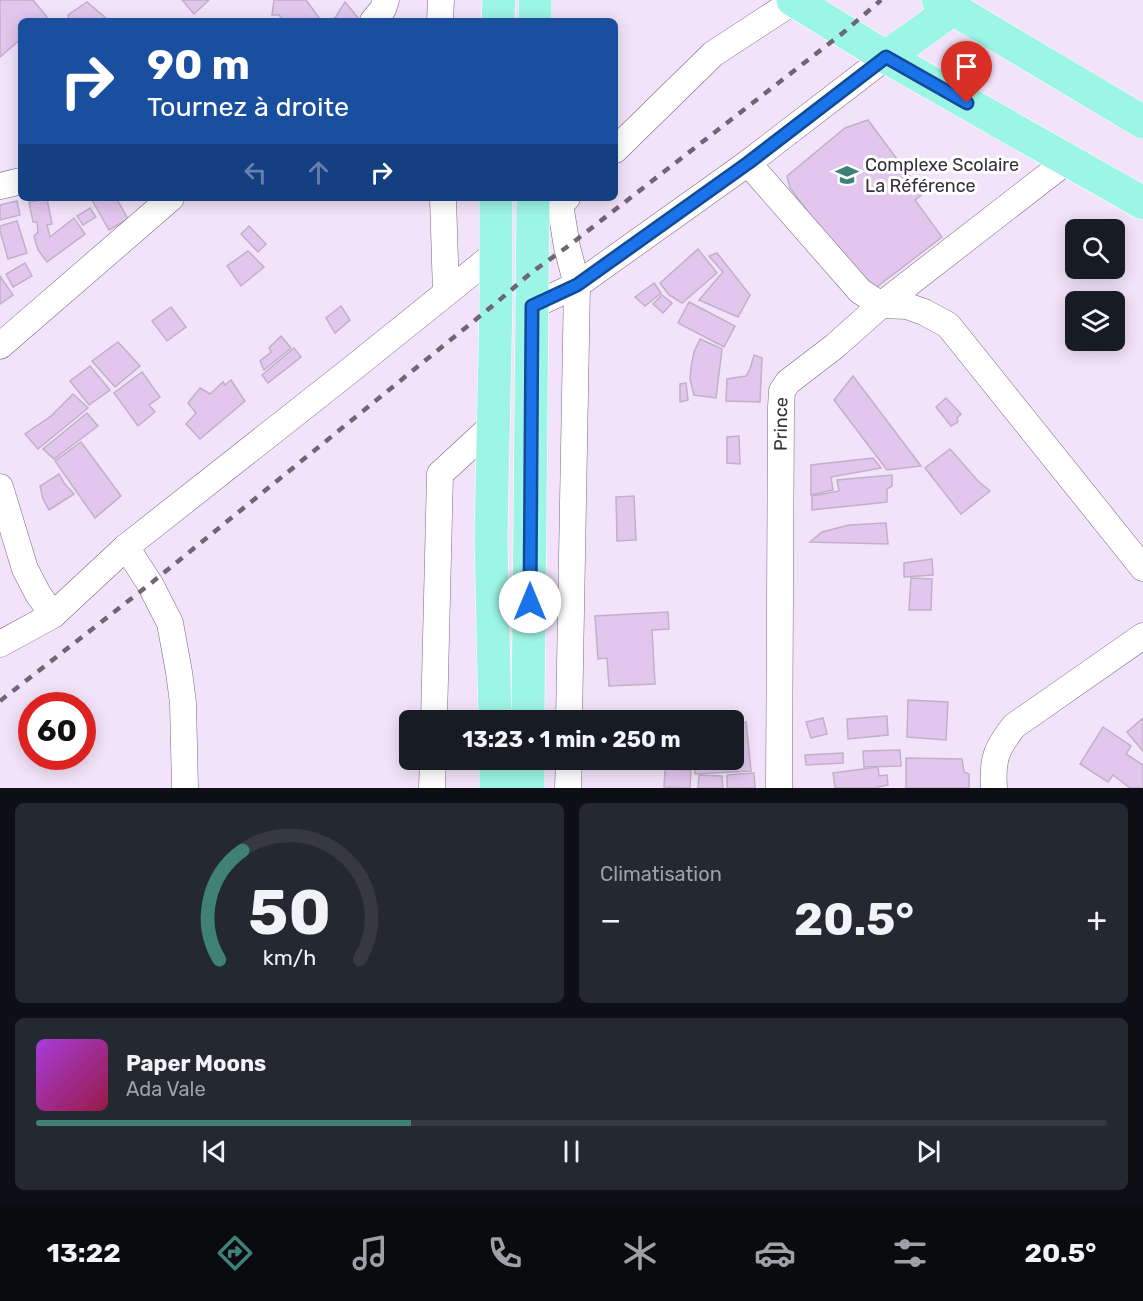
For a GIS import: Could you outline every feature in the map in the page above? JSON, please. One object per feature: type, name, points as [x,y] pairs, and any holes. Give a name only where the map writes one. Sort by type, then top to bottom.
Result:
[{"type":"main road","points":[[498,0],[498,18]]},
{"type":"main road","points":[[535,0],[535,18]]},
{"type":"main road","points":[[794,0],[886,57],[1143,204]]},
{"type":"main road","points":[[886,57],[946,5],[1143,122]]},
{"type":"main road","points":[[495,710],[491,537],[496,201]]},
{"type":"main road","points":[[528,710],[533,201]]},
{"type":"main road","points":[[496,770],[496,788]]},
{"type":"main road","points":[[528,770],[528,788]]},
{"type":"street","points":[[376,18],[383,9],[386,0]]},
{"type":"street","points":[[440,18],[441,0]]},
{"type":"street","points":[[618,147],[713,54],[794,0]]},
{"type":"street","points":[[532,306],[577,285],[748,163],[886,57]]},
{"type":"street","name":"Prince","points":[[779,788],[782,391],[788,382],[835,346],[882,305],[1068,160]]},
{"type":"street","points":[[748,163],[860,291],[882,305],[908,306],[948,324],[1143,568]]},
{"type":"street","points":[[0,186],[18,183]]},
{"type":"street","points":[[0,346],[168,201]]},
{"type":"street","points":[[443,201],[446,293]]},
{"type":"street","points":[[564,201],[560,204],[567,247],[577,285],[569,710]]},
{"type":"street","points":[[0,644],[52,615],[126,547],[496,253]]},
{"type":"street","points":[[434,710],[440,474],[493,425]]},
{"type":"street","points":[[0,488],[25,569],[52,615]]},
{"type":"street","points":[[126,547],[150,584],[170,623],[183,703],[185,788]]},
{"type":"street","points":[[994,788],[993,767],[1001,743],[1014,726],[1143,636]]},
{"type":"street","points":[[432,788],[433,770]]},
{"type":"street","points":[[568,788],[569,770]]},
{"type":"building","points":[[0,0],[33,0],[47,17],[18,18],[18,42],[0,57]]},
{"type":"building","points":[[182,0],[209,0],[194,14]]},
{"type":"building","points":[[274,0],[306,0],[319,18],[282,18],[279,15],[272,15]]},
{"type":"building","points":[[87,2],[106,18],[68,18],[68,15]]},
{"type":"building","points":[[345,2],[358,18],[335,18]]},
{"type":"building","points":[[868,120],[923,194],[915,200],[942,237],[869,293],[790,188],[787,176],[845,128]]},
{"type":"building","points":[[17,201],[20,215],[0,220],[0,205]]},
{"type":"building","points":[[47,201],[52,224],[47,225],[50,237],[74,218],[85,234],[47,262],[38,250],[34,236],[38,232],[37,222],[33,222],[29,202]]},
{"type":"building","points":[[93,201],[118,201],[128,219],[109,230]]},
{"type":"building","points":[[90,208],[96,217],[83,225],[77,216]]},
{"type":"building","points":[[17,221],[27,253],[8,259],[0,226]]},
{"type":"building","points":[[249,226],[266,244],[258,252],[241,234]]},
{"type":"building","points":[[698,249],[717,273],[682,303],[669,295],[660,283]]},
{"type":"building","points":[[248,251],[264,267],[241,286],[227,266]]},
{"type":"building","points":[[717,253],[750,295],[738,317],[699,300],[723,272],[709,256]]},
{"type":"building","points":[[25,263],[32,276],[13,287],[6,274]]},
{"type":"building","points":[[0,276],[13,295],[0,304]]},
{"type":"building","points":[[654,283],[661,293],[645,306],[635,297]]},
{"type":"building","points":[[662,295],[672,303],[663,313],[653,304]]},
{"type":"building","points":[[689,302],[735,326],[724,347],[678,323]]},
{"type":"building","points":[[341,306],[350,320],[335,333],[326,318]]},
{"type":"building","points":[[171,307],[186,327],[167,341],[152,321]]},
{"type":"building","points":[[281,336],[291,348],[264,370],[260,361],[271,352],[269,348]]},
{"type":"building","points":[[700,339],[722,349],[716,398],[694,395],[690,379],[691,367]]},
{"type":"building","points":[[118,342],[140,366],[115,387],[92,361]]},
{"type":"building","points":[[294,348],[301,357],[268,383],[262,375]]},
{"type":"building","points":[[754,355],[762,358],[760,402],[726,401],[727,379],[746,376]]},
{"type":"building","points":[[90,366],[110,390],[89,405],[70,381]]},
{"type":"building","points":[[142,372],[160,397],[149,405],[155,412],[138,426],[114,393]]},
{"type":"building","points":[[853,376],[921,466],[887,470],[834,400]]},
{"type":"building","points":[[231,380],[245,401],[200,439],[186,424],[196,413],[188,403],[200,388],[210,394],[223,382],[225,385]]},
{"type":"building","points":[[686,383],[688,400],[680,402],[680,384]]},
{"type":"building","points":[[73,394],[88,408],[38,449],[25,434],[51,416]]},
{"type":"building","points":[[946,398],[961,414],[957,418],[958,422],[951,426],[936,407]]},
{"type":"building","points":[[87,413],[98,426],[54,459],[43,449]]},
{"type":"building","points":[[739,436],[740,464],[727,463],[727,437]]},
{"type":"building","points":[[81,442],[121,496],[95,518],[55,461]]},
{"type":"building","points":[[950,449],[990,491],[961,514],[925,468]]},
{"type":"building","points":[[873,458],[881,468],[831,477],[833,490],[811,495],[811,465]]},
{"type":"building","points":[[59,474],[74,494],[49,510],[40,486]]},
{"type":"building","points":[[892,475],[892,486],[887,489],[887,502],[812,510],[812,496],[839,491],[837,480]]},
{"type":"building","points":[[634,496],[636,540],[617,541],[616,497]]},
{"type":"building","points":[[886,523],[888,544],[810,542],[822,532],[849,525]]},
{"type":"building","points":[[932,559],[933,575],[904,577],[904,563]]},
{"type":"building","points":[[911,578],[932,579],[931,610],[909,610]]},
{"type":"building","points":[[668,612],[669,629],[652,630],[655,684],[609,686],[607,658],[598,659],[595,616]]},
{"type":"building","points":[[908,700],[948,702],[946,740],[907,737]]},
{"type":"building","points":[[887,716],[888,735],[848,739],[847,719]]},
{"type":"building","points":[[823,718],[827,734],[811,738],[806,722]]},
{"type":"building","points":[[1143,718],[1143,751],[1127,732]]},
{"type":"building","points":[[744,722],[746,722],[751,771],[695,774],[695,770],[744,770]]},
{"type":"building","points":[[1103,727],[1131,746],[1126,754],[1143,765],[1143,788],[1130,788],[1113,775],[1108,782],[1080,764]]},
{"type":"building","points":[[900,750],[901,766],[864,767],[863,751]]},
{"type":"building","points":[[843,753],[843,763],[806,765],[805,755]]},
{"type":"building","points":[[906,758],[962,759],[964,772],[969,774],[969,788],[906,788]]},
{"type":"building","points":[[878,767],[879,776],[887,775],[888,785],[878,788],[835,788],[833,773]]},
{"type":"building","points":[[665,770],[691,770],[690,788],[664,787]]},
{"type":"building","points":[[754,773],[755,788],[727,788],[727,775]]},
{"type":"building","points":[[699,775],[722,776],[723,788],[698,788]]},
{"type":"railway","points":[[0,701],[150,584],[532,272],[844,32],[881,0]]},
{"type":"place","name":"Complexe Scolaire La Référence","points":[[847,175]]},
{"type":"route","points":[[530,602],[532,306],[577,285],[748,163],[886,57],[967,103]]}]
